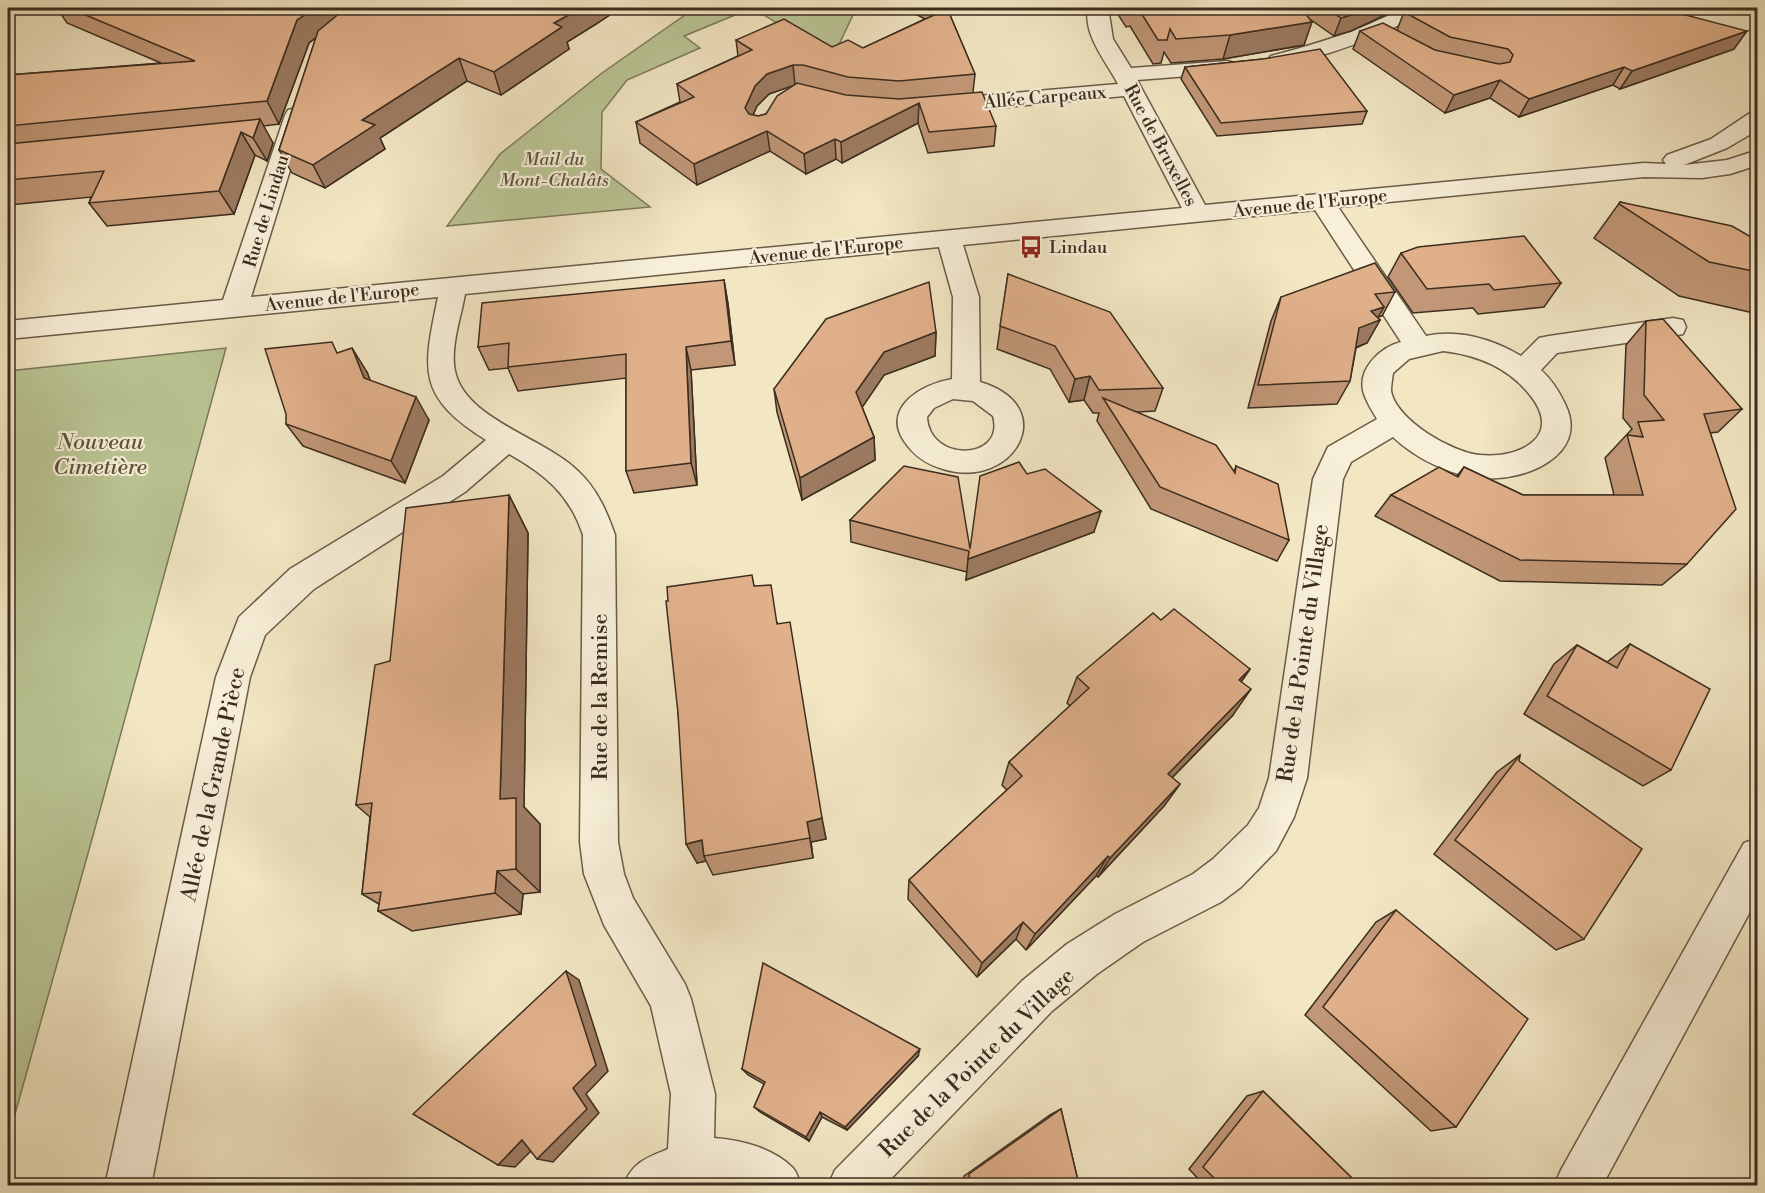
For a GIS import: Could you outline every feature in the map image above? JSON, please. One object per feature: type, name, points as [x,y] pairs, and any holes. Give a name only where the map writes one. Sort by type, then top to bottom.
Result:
[{"type":"street","name":"Rue de Bruxelles","points":[[1098,8],[1096,14],[1103,39],[1197,214]]},
{"type":"street","name":"Rue de Bruxelles","points":[[1128,82],[1254,64],[1323,50],[1377,30],[1418,8]]},
{"type":"street","points":[[1377,30],[1396,41]]},
{"type":"street","name":"Allée Carpeaux","points":[[922,108],[1128,82]]},
{"type":"street","name":"Rue de Lindau","points":[[234,308],[304,91]]},
{"type":"street","name":"Avenue de l'Europe","points":[[1644,170],[1719,145],[1738,135],[1758,118]]},
{"type":"street","points":[[267,135],[291,132]]},
{"type":"street","name":"Avenue de l'Europe","points":[[8,330],[1644,170],[1688,173],[1751,167]]},
{"type":"street","points":[[1322,202],[1417,344]]},
{"type":"street","points":[[950,238],[966,297],[966,389]]},
{"type":"street","name":"Rue de la Remise","points":[[453,286],[440,361],[445,386],[466,414],[540,456],[567,478],[592,513],[599,535],[599,842],[604,874],[618,911],[670,999],[693,1094],[690,1163]]},
{"type":"street","points":[[1524,370],[1549,345],[1673,327]]},
{"type":"street","points":[[1443,342],[1471,346],[1499,356],[1524,370],[1544,389],[1555,409],[1558,430],[1549,447],[1532,460],[1507,467],[1476,466],[1436,453],[1417,443],[1394,424],[1382,407],[1376,390],[1378,374],[1385,360],[1399,350],[1417,344],[1443,342]]},
{"type":"street","name":"Rue de la Pointe du Village","points":[[851,1185],[1037,996],[1082,959],[1129,928],[1207,888],[1227,873],[1262,838],[1275,817],[1287,778],[1301,690],[1304,646],[1328,479],[1339,454],[1394,424]]},
{"type":"street","name":"Allée de la Grande Pièce","points":[[128,1185],[233,677],[251,627],[302,579],[454,484],[508,438]]},
{"type":"street","points":[[1577,1185],[1758,857]]},
{"type":"street","points":[[646,1185],[690,1163],[723,1161],[754,1170],[778,1185]]},
{"type":"green space","name":"Mail du Mont-Chalâts","points":[[695,8],[752,8],[684,36],[700,48],[627,80],[602,112],[601,169],[650,207],[447,226],[500,154],[602,73]]},
{"type":"green space","points":[[752,8],[868,8],[853,15],[834,55]]},
{"type":"green space","name":"Nouveau Cimetière","points":[[226,348],[94,832],[8,1139],[8,371]]},
{"type":"building","points":[[69,8],[315,8],[297,20],[267,101],[8,126],[8,75],[195,61]]},
{"type":"building","points":[[346,8],[491,8],[501,10],[581,8],[554,23],[562,27],[494,72],[459,58],[362,120],[375,125],[313,165],[279,150],[318,31]]},
{"type":"building","points":[[940,8],[947,8],[975,74],[899,81],[848,77],[803,65],[793,65],[767,74],[755,86],[745,108],[749,114],[758,116],[766,114],[777,96],[797,83],[846,95],[899,99],[982,92],[996,126],[929,132],[919,103],[841,142],[835,139],[804,154],[767,131],[694,164],[636,122],[694,97],[677,84],[752,50],[736,40],[784,19],[832,47],[848,40],[863,48],[945,10]]},
{"type":"building","points":[[1138,8],[1175,8],[1173,15],[1201,8],[1301,8],[1312,22],[1230,35],[1176,39],[1170,29],[1167,40],[1158,40]]},
{"type":"building","points":[[1325,8],[1370,8],[1341,18]]},
{"type":"building","points":[[1413,8],[1659,8],[1747,31],[1632,71],[1624,67],[1529,99],[1500,80],[1454,95],[1360,31],[1383,23],[1435,50],[1499,64],[1510,62],[1513,55],[1508,49],[1450,37],[1404,12]]},
{"type":"building","points":[[1320,49],[1367,111],[1221,123],[1185,67],[1263,59]]},
{"type":"building","points":[[260,119],[253,138],[241,132],[219,191],[89,203],[104,171],[8,180],[8,144]]},
{"type":"building","points":[[1620,202],[1732,226],[1758,241],[1758,272],[1709,262],[1619,204]]},
{"type":"building","points":[[1524,236],[1561,283],[1494,290],[1489,284],[1427,289],[1401,253],[1418,247]]},
{"type":"building","points":[[1375,263],[1395,292],[1375,294],[1384,307],[1371,311],[1380,320],[1359,328],[1350,381],[1258,385],[1281,297]]},
{"type":"building","points":[[1008,274],[1110,312],[1163,388],[1099,390],[1090,376],[1075,379],[1055,346],[1000,326]]},
{"type":"building","points":[[724,280],[731,341],[686,347],[691,463],[626,471],[626,354],[508,367],[509,343],[478,347],[482,303]]},
{"type":"building","points":[[929,282],[936,332],[884,352],[856,392],[874,437],[800,478],[774,389],[826,319]]},
{"type":"building","points":[[1663,319],[1742,409],[1704,414],[1736,509],[1687,564],[1520,560],[1391,495],[1439,467],[1458,477],[1464,467],[1523,495],[1643,495],[1627,435],[1643,437],[1638,422],[1664,420],[1644,395],[1646,321]]},
{"type":"building","points":[[332,342],[337,353],[352,348],[364,378],[416,397],[391,461],[286,424],[286,414],[265,349]]},
{"type":"building","points":[[1103,398],[1216,445],[1235,473],[1236,466],[1278,484],[1289,540],[1160,487]]},
{"type":"building","points":[[1019,462],[1027,474],[1045,469],[1101,511],[968,559],[969,551],[850,520],[904,466],[958,477],[970,549],[980,476]]},
{"type":"building","points":[[509,495],[500,799],[516,798],[516,869],[497,871],[495,893],[378,911],[381,892],[362,894],[372,803],[356,805],[375,665],[390,661],[406,508]]},
{"type":"building","points":[[752,575],[754,586],[771,585],[777,624],[790,622],[822,818],[807,822],[810,838],[704,856],[702,840],[686,844],[678,713],[666,601],[668,601],[667,587]]},
{"type":"building","points":[[1174,609],[1250,669],[1239,680],[1251,689],[1168,774],[1180,784],[1110,858],[1108,856],[1035,934],[1023,922],[982,963],[909,880],[1022,776],[1009,762],[1089,688],[1077,677],[1153,613],[1161,620]]},
{"type":"building","points":[[1630,644],[1710,689],[1671,770],[1547,696],[1577,645],[1617,668]]},
{"type":"building","points":[[1520,755],[1519,761],[1642,849],[1584,939],[1455,840]]},
{"type":"building","points":[[1396,910],[1528,1019],[1456,1127],[1323,1007]]},
{"type":"building","points":[[763,963],[920,1049],[845,1127],[820,1112],[806,1137],[754,1107],[765,1082],[742,1069]]},
{"type":"building","points":[[566,971],[596,1065],[573,1088],[587,1109],[537,1159],[522,1140],[498,1165],[413,1114]]},
{"type":"building","points":[[1263,1091],[1359,1185],[1221,1185],[1203,1167]]},
{"type":"building","points":[[1061,1109],[1079,1185],[970,1185],[969,1174]]},
{"type":"building","points":[[467,1183],[468,1185],[409,1185]]},
{"type":"place","name":"Lindau","points":[[1031,247]]}]
